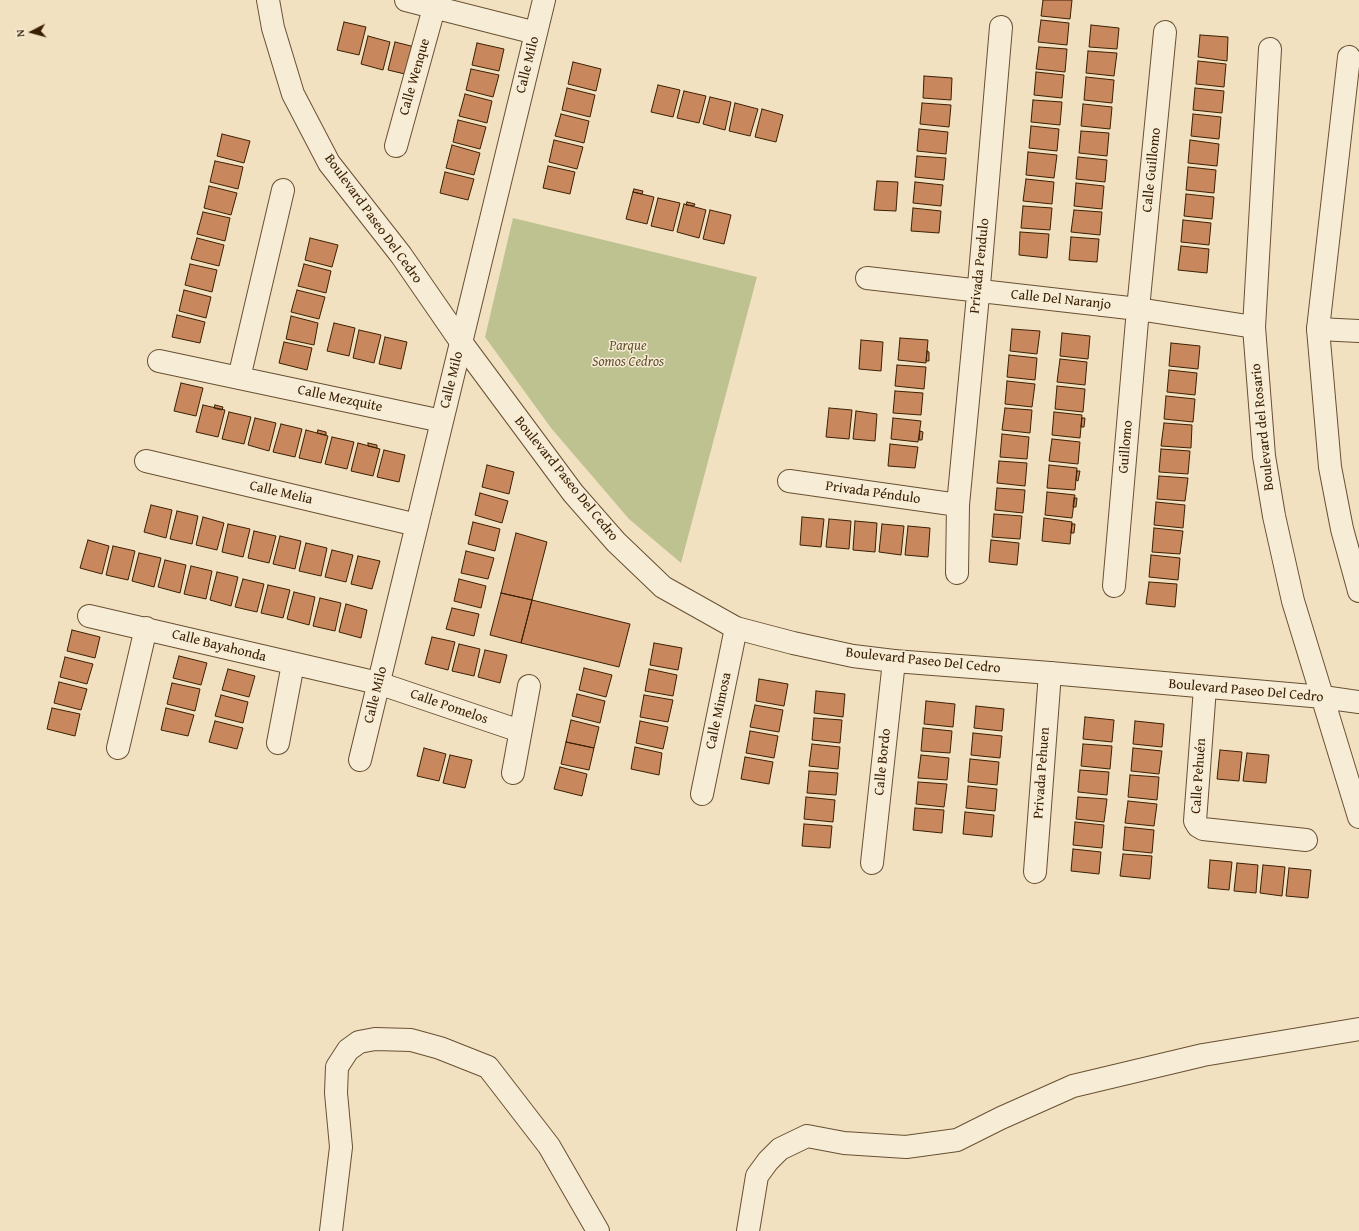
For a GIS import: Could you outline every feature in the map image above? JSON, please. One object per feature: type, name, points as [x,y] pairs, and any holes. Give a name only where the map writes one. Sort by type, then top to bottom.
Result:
[{"type":"street","name":"Boulevard Paseo Del Cedro","points":[[268,0],[273,28],[292,94],[329,163],[401,255],[461,342],[573,493],[616,542],[663,587],[736,628],[793,643],[853,656],[894,661],[1323,697],[1359,702]]},
{"type":"street","points":[[406,0],[536,33]]},
{"type":"street","name":"Calle Milo","points":[[360,760],[544,0]]},
{"type":"street","name":"Calle Wenque","points":[[396,146],[434,8]]},
{"type":"street","name":"Privada Pendulo","points":[[958,573],[958,505],[979,291],[1001,27]]},
{"type":"street","name":"Calle Guillomo","points":[[1138,309],[1165,32]]},
{"type":"street","name":"Boulevard del Rosario","points":[[1270,49],[1254,327],[1264,456],[1274,516],[1293,601],[1359,817]]},
{"type":"street","points":[[1349,57],[1318,328],[1330,467],[1342,529],[1359,591]]},
{"type":"street","points":[[239,378],[283,190]]},
{"type":"street","name":"Calle Del Naranjo","points":[[867,278],[1138,309],[1254,327]]},
{"type":"street","name":"Guillomo","points":[[1114,586],[1138,309]]},
{"type":"street","points":[[1318,328],[1359,331]]},
{"type":"street","name":"Calle Mezquite","points":[[159,360],[442,421]]},
{"type":"street","name":"Calle Melia","points":[[146,461],[417,524]]},
{"type":"street","name":"Privada Péndulo","points":[[789,481],[958,505]]},
{"type":"street","name":"Calle Bayahonda","points":[[89,616],[378,683]]},
{"type":"street","points":[[118,748],[146,628]]},
{"type":"street","name":"Calle Mimosa","points":[[702,794],[736,628]]},
{"type":"street","name":"Calle Bordo","points":[[872,862],[894,661]]},
{"type":"street","points":[[278,743],[293,664]]},
{"type":"street","name":"Privada Pehuen","points":[[1035,872],[1050,673]]},
{"type":"street","name":"Calle Pomelos","points":[[378,683],[520,731]]},
{"type":"street","points":[[513,773],[529,686]]},
{"type":"street","name":"Calle Pehuén","points":[[1205,688],[1195,821],[1198,826],[1203,829],[1306,840]]},
{"type":"street","points":[[748,1231],[757,1176],[768,1161],[780,1149],[807,1136],[844,1144],[906,1147],[957,1140],[1001,1118],[1073,1086],[1203,1055],[1359,1029]]},
{"type":"street","points":[[331,1231],[341,1147],[336,1093],[337,1067],[348,1050],[359,1042],[375,1039],[411,1040],[440,1048],[488,1067],[549,1146],[598,1231]]},
{"type":"green space","name":"Parque Somos Cedros","points":[[513,218],[757,277],[681,563],[629,519],[551,428],[485,337]]},
{"type":"building","points":[[1043,0],[1072,0],[1070,19],[1041,16]]},
{"type":"building","points":[[1041,20],[1069,23],[1067,45],[1038,42]]},
{"type":"building","points":[[344,22],[366,27],[359,55],[337,50]]},
{"type":"building","points":[[1091,25],[1119,28],[1117,49],[1089,47]]},
{"type":"building","points":[[1200,35],[1228,37],[1227,61],[1198,57]]},
{"type":"building","points":[[368,36],[390,42],[383,70],[361,64]]},
{"type":"building","points":[[395,42],[415,47],[409,75],[388,70]]},
{"type":"building","points":[[477,43],[504,49],[499,71],[472,65]]},
{"type":"building","points":[[1039,47],[1067,49],[1065,72],[1036,69]]},
{"type":"building","points":[[1088,51],[1117,53],[1114,76],[1086,73]]},
{"type":"building","points":[[1198,61],[1226,64],[1224,87],[1196,84]]},
{"type":"building","points":[[573,62],[601,69],[596,91],[568,84]]},
{"type":"building","points":[[471,69],[499,75],[493,97],[466,90]]},
{"type":"building","points":[[1036,72],[1064,75],[1062,98],[1034,95]]},
{"type":"building","points":[[924,76],[952,78],[951,100],[923,98]]},
{"type":"building","points":[[1086,77],[1114,80],[1112,103],[1084,100]]},
{"type":"building","points":[[658,85],[680,90],[673,117],[651,112]]},
{"type":"building","points":[[567,88],[595,95],[590,117],[562,110]]},
{"type":"building","points":[[1195,88],[1224,91],[1222,113],[1193,110]]},
{"type":"building","points":[[684,91],[706,96],[699,123],[677,118]]},
{"type":"building","points":[[465,94],[492,101],[487,123],[459,116]]},
{"type":"building","points":[[710,97],[731,102],[725,130],[703,124]]},
{"type":"building","points":[[1033,100],[1062,102],[1060,125],[1031,122]]},
{"type":"building","points":[[735,103],[758,109],[750,136],[729,131]]},
{"type":"building","points":[[922,103],[951,105],[949,127],[920,124]]},
{"type":"building","points":[[1083,104],[1112,107],[1110,129],[1081,126]]},
{"type":"building","points":[[762,109],[783,115],[776,142],[755,137]]},
{"type":"building","points":[[561,114],[589,121],[584,143],[555,136]]},
{"type":"building","points":[[1193,114],[1221,117],[1219,139],[1191,136]]},
{"type":"building","points":[[458,120],[486,127],[480,149],[453,142]]},
{"type":"building","points":[[1031,126],[1059,129],[1057,151],[1029,148]]},
{"type":"building","points":[[919,129],[948,132],[946,154],[917,151]]},
{"type":"building","points":[[1081,131],[1109,133],[1107,156],[1079,153]]},
{"type":"building","points":[[222,134],[250,141],[244,163],[217,156]]},
{"type":"building","points":[[554,140],[583,147],[577,169],[549,162]]},
{"type":"building","points":[[1190,140],[1219,144],[1217,166],[1188,163]]},
{"type":"building","points":[[452,145],[480,153],[474,175],[446,168]]},
{"type":"building","points":[[1028,152],[1057,155],[1054,178],[1026,175]]},
{"type":"building","points":[[917,156],[946,158],[944,180],[915,177]]},
{"type":"building","points":[[1078,157],[1107,160],[1105,182],[1076,179]]},
{"type":"building","points":[[215,161],[243,167],[238,189],[210,182]]},
{"type":"building","points":[[548,166],[575,172],[570,194],[543,188]]},
{"type":"building","points":[[1188,167],[1216,170],[1214,193],[1186,190]]},
{"type":"building","points":[[445,172],[474,179],[468,200],[440,193]]},
{"type":"building","points":[[1026,179],[1054,182],[1052,204],[1023,201]]},
{"type":"building","points":[[877,181],[898,182],[896,211],[874,210]]},
{"type":"building","points":[[915,182],[943,185],[941,206],[913,203]]},
{"type":"building","points":[[1076,183],[1104,186],[1102,209],[1074,206]]},
{"type":"building","points":[[209,186],[237,193],[231,215],[204,208]]},
{"type":"building","points":[[634,189],[643,191],[642,194],[633,192]]},
{"type":"building","points":[[633,192],[654,197],[647,224],[626,219]]},
{"type":"building","points":[[1186,194],[1214,197],[1212,219],[1184,216]]},
{"type":"building","points":[[658,198],[680,203],[673,231],[651,226]]},
{"type":"building","points":[[687,202],[695,204],[694,206],[686,205]]},
{"type":"building","points":[[684,204],[706,210],[699,238],[677,232]]},
{"type":"building","points":[[1023,206],[1052,208],[1050,230],[1021,228]]},
{"type":"building","points":[[913,208],[941,211],[939,233],[911,231]]},
{"type":"building","points":[[710,210],[731,215],[724,244],[703,239]]},
{"type":"building","points":[[1074,210],[1102,212],[1100,235],[1071,232]]},
{"type":"building","points":[[203,212],[230,218],[225,241],[197,234]]},
{"type":"building","points":[[1183,220],[1211,223],[1209,245],[1181,242]]},
{"type":"building","points":[[1020,232],[1049,234],[1047,258],[1019,255]]},
{"type":"building","points":[[1071,237],[1099,239],[1097,262],[1069,260]]},
{"type":"building","points":[[197,238],[224,245],[219,266],[191,259]]},
{"type":"building","points":[[310,238],[338,245],[332,267],[305,260]]},
{"type":"building","points":[[1181,246],[1209,249],[1207,273],[1178,270]]},
{"type":"building","points":[[190,264],[217,270],[212,292],[185,285]]},
{"type":"building","points":[[304,264],[331,271],[326,293],[298,286]]},
{"type":"building","points":[[184,290],[211,297],[206,318],[179,311]]},
{"type":"building","points":[[297,290],[325,297],[319,319],[291,312]]},
{"type":"building","points":[[177,315],[205,322],[200,343],[172,337]]},
{"type":"building","points":[[291,316],[318,323],[314,345],[286,339]]},
{"type":"building","points":[[334,323],[355,328],[349,356],[327,351]]},
{"type":"building","points":[[1012,329],[1040,331],[1037,354],[1010,351]]},
{"type":"building","points":[[359,330],[381,335],[374,363],[353,358]]},
{"type":"building","points":[[1062,333],[1090,336],[1088,359],[1060,356]]},
{"type":"building","points":[[385,337],[407,342],[401,369],[379,364]]},
{"type":"building","points":[[900,338],[928,340],[926,363],[898,360]]},
{"type":"building","points":[[861,340],[883,342],[881,371],[859,369]]},
{"type":"building","points":[[284,342],[312,348],[307,370],[279,363]]},
{"type":"building","points":[[1171,343],[1200,346],[1198,369],[1169,366]]},
{"type":"building","points":[[927,351],[929,352],[929,361],[926,361]]},
{"type":"building","points":[[1009,355],[1037,358],[1035,380],[1007,377]]},
{"type":"building","points":[[1060,359],[1087,362],[1085,385],[1057,382]]},
{"type":"building","points":[[897,365],[926,367],[924,389],[895,386]]},
{"type":"building","points":[[1169,370],[1197,373],[1195,395],[1167,392]]},
{"type":"building","points":[[1007,381],[1035,384],[1032,407],[1005,404]]},
{"type":"building","points":[[181,383],[203,388],[196,416],[174,411]]},
{"type":"building","points":[[1057,386],[1085,389],[1083,412],[1055,409]]},
{"type":"building","points":[[895,391],[923,393],[921,415],[893,413]]},
{"type":"building","points":[[1166,396],[1195,399],[1193,422],[1164,419]]},
{"type":"building","points":[[203,405],[225,410],[218,437],[196,432]]},
{"type":"building","points":[[215,405],[223,407],[222,410],[214,408]]},
{"type":"building","points":[[829,408],[852,410],[849,439],[826,437]]},
{"type":"building","points":[[1005,408],[1032,410],[1030,433],[1002,430]]},
{"type":"building","points":[[856,411],[877,414],[875,441],[853,439]]},
{"type":"building","points":[[229,412],[251,417],[244,444],[222,439]]},
{"type":"building","points":[[1054,412],[1082,415],[1080,438],[1052,435]]},
{"type":"building","points":[[255,418],[276,423],[269,451],[248,445]]},
{"type":"building","points":[[893,418],[921,421],[918,442],[891,439]]},
{"type":"building","points":[[1082,418],[1085,418],[1084,427],[1081,427]]},
{"type":"building","points":[[1164,423],[1192,425],[1191,448],[1161,446]]},
{"type":"building","points":[[281,424],[302,429],[295,457],[273,452]]},
{"type":"building","points":[[306,430],[328,436],[321,463],[299,458]]},
{"type":"building","points":[[318,430],[326,432],[326,435],[317,433]]},
{"type":"building","points":[[920,431],[923,432],[922,440],[919,440]]},
{"type":"building","points":[[1002,434],[1029,437],[1027,459],[1000,457]]},
{"type":"building","points":[[332,437],[354,442],[347,469],[325,464]]},
{"type":"building","points":[[1052,439],[1080,442],[1078,464],[1049,461]]},
{"type":"building","points":[[358,443],[380,449],[373,476],[351,471]]},
{"type":"building","points":[[368,443],[377,445],[377,448],[368,446]]},
{"type":"building","points":[[890,444],[918,447],[915,468],[888,466]]},
{"type":"building","points":[[1161,449],[1190,451],[1188,474],[1159,472]]},
{"type":"building","points":[[384,450],[405,455],[399,482],[377,477]]},
{"type":"building","points":[[999,461],[1027,463],[1025,486],[997,483]]},
{"type":"building","points":[[487,465],[514,472],[509,494],[482,487]]},
{"type":"building","points":[[1049,465],[1077,468],[1075,490],[1047,488]]},
{"type":"building","points":[[1077,471],[1080,471],[1078,481],[1076,480]]},
{"type":"building","points":[[1159,476],[1188,478],[1185,501],[1157,499]]},
{"type":"building","points":[[997,488],[1025,490],[1023,513],[995,510]]},
{"type":"building","points":[[1047,492],[1075,495],[1072,518],[1045,515]]},
{"type":"building","points":[[480,493],[508,501],[502,523],[475,515]]},
{"type":"building","points":[[1074,498],[1077,498],[1076,507],[1073,507]]},
{"type":"building","points":[[1156,502],[1185,505],[1183,528],[1154,525]]},
{"type":"building","points":[[151,505],[172,510],[166,538],[144,532]]},
{"type":"building","points":[[177,511],[198,516],[192,544],[170,539]]},
{"type":"building","points":[[994,514],[1022,516],[1020,539],[992,537]]},
{"type":"building","points":[[203,517],[224,523],[217,550],[196,545]]},
{"type":"building","points":[[802,517],[824,519],[821,547],[800,545]]},
{"type":"building","points":[[1044,518],[1072,522],[1070,544],[1042,541]]},
{"type":"building","points":[[829,519],[851,521],[849,549],[826,547]]},
{"type":"building","points":[[855,521],[877,523],[875,552],[853,550]]},
{"type":"building","points":[[473,522],[500,529],[495,551],[468,544]]},
{"type":"building","points":[[228,524],[250,529],[243,557],[222,552]]},
{"type":"building","points":[[882,524],[904,526],[901,555],[879,552]]},
{"type":"building","points":[[1072,524],[1075,524],[1074,533],[1071,533]]},
{"type":"building","points":[[908,526],[930,528],[928,557],[905,555]]},
{"type":"building","points":[[1154,528],[1183,531],[1180,554],[1152,552]]},
{"type":"building","points":[[254,531],[276,536],[269,563],[248,558]]},
{"type":"building","points":[[516,533],[547,542],[532,600],[501,593]]},
{"type":"building","points":[[280,536],[301,541],[295,569],[273,564]]},
{"type":"building","points":[[88,540],[109,546],[102,574],[80,568]]},
{"type":"building","points":[[991,540],[1019,543],[1017,565],[989,562]]},
{"type":"building","points":[[306,543],[327,548],[321,576],[299,571]]},
{"type":"building","points":[[113,546],[135,551],[128,580],[106,575]]},
{"type":"building","points":[[332,550],[353,555],[346,582],[325,577]]},
{"type":"building","points":[[466,551],[494,558],[488,579],[461,573]]},
{"type":"building","points":[[139,553],[161,558],[154,587],[132,581]]},
{"type":"building","points":[[1151,555],[1180,558],[1178,580],[1149,577]]},
{"type":"building","points":[[358,556],[380,561],[372,589],[351,584]]},
{"type":"building","points":[[165,560],[186,565],[180,593],[158,587]]},
{"type":"building","points":[[191,566],[212,571],[206,599],[184,594]]},
{"type":"building","points":[[217,572],[238,577],[231,606],[210,600]]},
{"type":"building","points":[[243,579],[264,584],[257,612],[235,607]]},
{"type":"building","points":[[459,579],[486,586],[481,608],[454,601]]},
{"type":"building","points":[[1149,582],[1177,584],[1175,607],[1146,604]]},
{"type":"building","points":[[268,585],[290,590],[283,618],[261,613]]},
{"type":"building","points":[[294,592],[315,597],[309,625],[287,619]]},
{"type":"building","points":[[501,593],[532,600],[521,643],[490,635]]},
{"type":"building","points":[[320,598],[341,603],[335,631],[313,626]]},
{"type":"building","points":[[532,600],[630,624],[619,667],[521,643]]},
{"type":"building","points":[[346,604],[367,610],[361,638],[339,632]]},
{"type":"building","points":[[452,608],[479,614],[474,636],[446,629]]},
{"type":"building","points":[[72,630],[100,637],[95,658],[67,651]]},
{"type":"building","points":[[432,637],[455,642],[448,670],[425,664]]},
{"type":"building","points":[[654,643],[682,648],[678,670],[650,665]]},
{"type":"building","points":[[459,644],[480,649],[474,676],[452,671]]},
{"type":"building","points":[[485,650],[507,655],[500,683],[478,677]]},
{"type":"building","points":[[179,656],[207,663],[201,685],[173,678]]},
{"type":"building","points":[[65,657],[93,664],[87,684],[60,677]]},
{"type":"building","points":[[584,668],[612,675],[606,697],[579,690]]},
{"type":"building","points":[[228,669],[255,676],[249,697],[222,690]]},
{"type":"building","points":[[649,669],[677,675],[673,696],[645,691]]},
{"type":"building","points":[[759,679],[788,684],[784,706],[756,701]]},
{"type":"building","points":[[59,682],[87,689],[81,710],[54,703]]},
{"type":"building","points":[[172,683],[200,689],[195,711],[167,704]]},
{"type":"building","points":[[816,691],[845,694],[843,717],[814,713]]},
{"type":"building","points":[[577,694],[605,701],[600,723],[572,716]]},
{"type":"building","points":[[221,695],[248,702],[243,723],[215,716]]},
{"type":"building","points":[[644,695],[673,700],[668,722],[640,717]]},
{"type":"building","points":[[926,701],[955,704],[953,727],[924,724]]},
{"type":"building","points":[[755,705],[783,710],[779,732],[750,727]]},
{"type":"building","points":[[976,706],[1004,709],[1002,731],[974,728]]},
{"type":"building","points":[[52,708],[80,714],[75,736],[47,729]]},
{"type":"building","points":[[166,708],[194,715],[188,736],[161,730]]},
{"type":"building","points":[[1085,717],[1114,720],[1112,742],[1083,739]]},
{"type":"building","points":[[814,718],[842,720],[840,743],[812,740]]},
{"type":"building","points":[[571,720],[599,727],[594,748],[566,742]]},
{"type":"building","points":[[215,721],[243,728],[237,749],[209,742]]},
{"type":"building","points":[[640,721],[668,727],[663,749],[636,743]]},
{"type":"building","points":[[1135,721],[1164,724],[1162,747],[1133,744]]},
{"type":"building","points":[[923,728],[952,731],[950,753],[921,751]]},
{"type":"building","points":[[750,731],[778,736],[774,758],[746,753]]},
{"type":"building","points":[[973,733],[1002,736],[1000,758],[971,755]]},
{"type":"building","points":[[566,742],[594,748],[589,770],[561,764]]},
{"type":"building","points":[[812,744],[840,747],[838,769],[809,766]]},
{"type":"building","points":[[1083,744],[1112,746],[1110,769],[1081,766]]},
{"type":"building","points":[[635,747],[662,753],[659,775],[631,769]]},
{"type":"building","points":[[424,748],[446,754],[439,781],[417,776]]},
{"type":"building","points":[[1133,748],[1162,751],[1159,774],[1131,771]]},
{"type":"building","points":[[1220,750],[1242,752],[1239,781],[1217,779]]},
{"type":"building","points":[[1247,753],[1269,755],[1266,783],[1243,781]]},
{"type":"building","points":[[450,755],[472,760],[465,788],[443,783]]},
{"type":"building","points":[[921,755],[949,758],[947,780],[918,778]]},
{"type":"building","points":[[745,757],[773,762],[769,784],[741,779]]},
{"type":"building","points":[[970,759],[999,762],[997,785],[968,782]]},
{"type":"building","points":[[560,767],[587,774],[582,796],[554,789]]},
{"type":"building","points":[[1080,770],[1109,772],[1107,795],[1078,792]]},
{"type":"building","points":[[809,771],[838,773],[836,795],[807,793]]},
{"type":"building","points":[[1130,775],[1159,777],[1157,800],[1128,797]]},
{"type":"building","points":[[918,782],[947,784],[944,807],[916,804]]},
{"type":"building","points":[[968,786],[997,789],[995,811],[966,808]]},
{"type":"building","points":[[806,797],[835,800],[833,822],[804,819]]},
{"type":"building","points":[[1078,797],[1107,799],[1104,822],[1076,819]]},
{"type":"building","points":[[1128,801],[1157,804],[1154,826],[1125,823]]},
{"type":"building","points":[[915,808],[944,810],[942,833],[913,830]]},
{"type":"building","points":[[965,812],[994,815],[992,837],[963,834]]},
{"type":"building","points":[[1075,822],[1104,825],[1102,848],[1073,845]]},
{"type":"building","points":[[804,824],[832,826],[830,848],[802,846]]},
{"type":"building","points":[[1125,827],[1154,830],[1152,853],[1123,850]]},
{"type":"building","points":[[1073,849],[1101,852],[1099,874],[1071,871]]},
{"type":"building","points":[[1123,854],[1152,856],[1150,879],[1120,876]]},
{"type":"building","points":[[1210,860],[1232,862],[1229,890],[1208,888]]},
{"type":"building","points":[[1237,863],[1258,865],[1256,893],[1234,891]]},
{"type":"building","points":[[1263,865],[1285,867],[1282,896],[1260,893]]},
{"type":"building","points":[[1289,868],[1311,870],[1308,898],[1286,896]]}]
